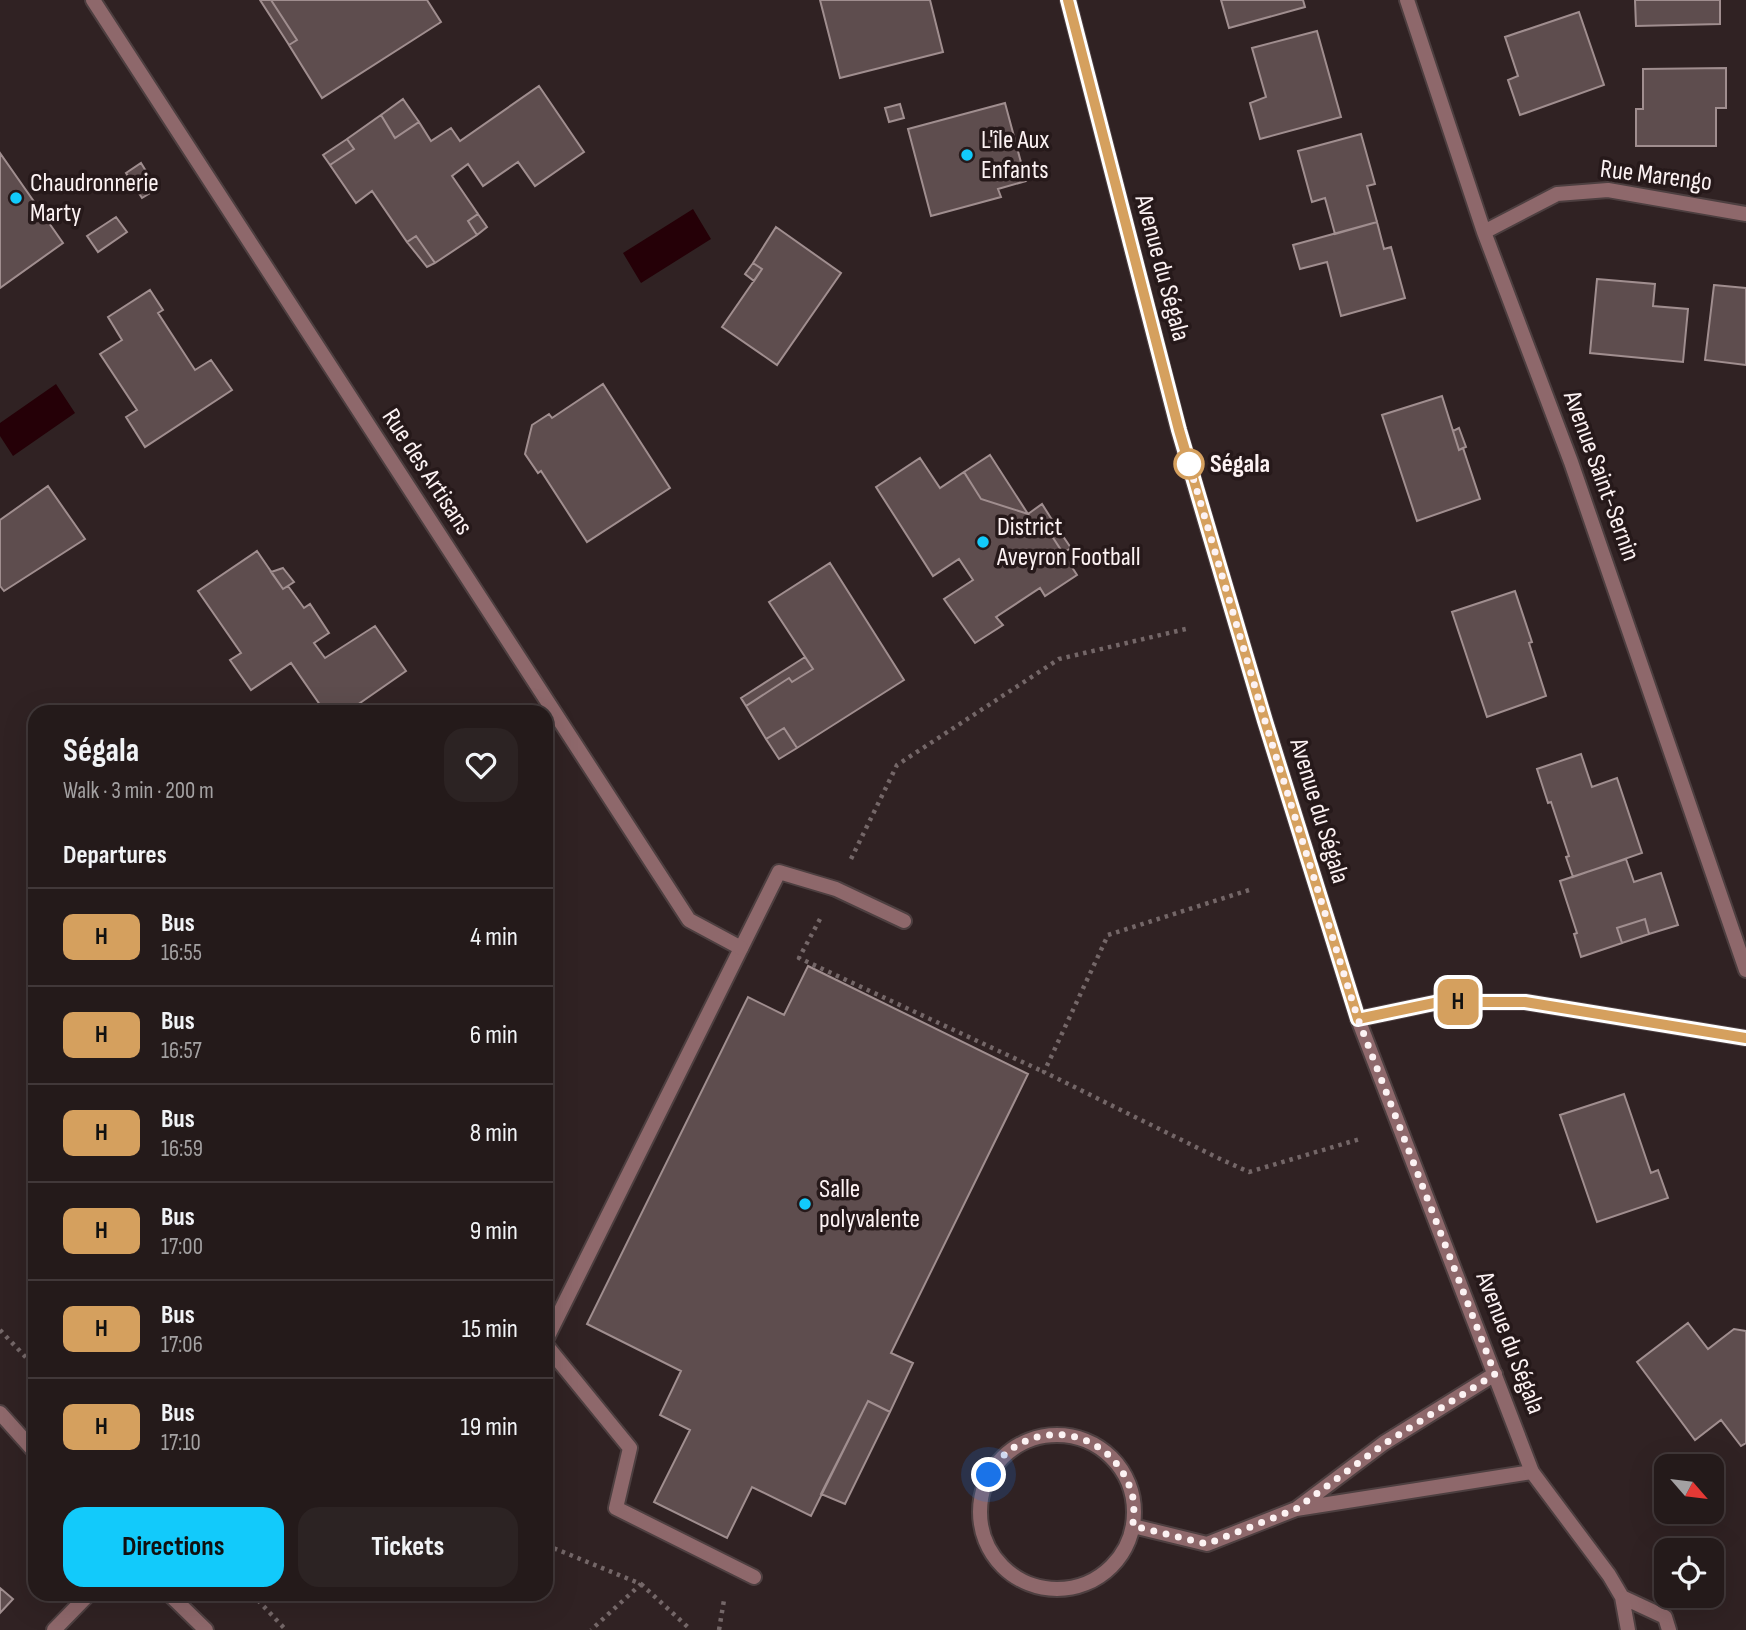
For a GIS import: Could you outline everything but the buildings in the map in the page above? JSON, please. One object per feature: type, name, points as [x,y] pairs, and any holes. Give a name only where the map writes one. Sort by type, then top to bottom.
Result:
[{"type":"street","name":"Rue des Artisans","points":[[93,0],[550,705]]},
{"type":"street","name":"Avenue du Ségala","points":[[1068,0],[1179,430],[1265,721],[1358,1019],[1532,1472],[1609,1575],[1622,1597],[1628,1630]]},
{"type":"street","name":"Avenue Saint-Sernin","points":[[1407,0],[1484,232],[1571,462],[1746,970]]},
{"type":"street","name":"Rue Marengo","points":[[1484,232],[1557,194],[1608,190],[1746,214]]},
{"type":"street","name":"Rue des Artisans","points":[[553,710],[689,920],[741,948]]},
{"type":"street","points":[[553,1329],[779,872],[836,889],[904,921]]},
{"type":"street","points":[[1358,1019],[1439,1002],[1525,1002],[1746,1038]]},
{"type":"street","points":[[553,1352],[630,1448],[616,1508],[754,1577]]},
{"type":"street","points":[[1296,1509],[1384,1444],[1495,1374]]},
{"type":"street","points":[[0,1413],[28,1444]]},
{"type":"street","points":[[1054,1434],[1080,1438],[1099,1446],[1118,1464],[1134,1499],[1133,1526],[1123,1552],[1105,1572],[1087,1583],[1060,1589],[1032,1585],[1009,1573],[987,1546],[979,1520],[980,1501],[989,1475],[1007,1452],[1031,1438],[1054,1434]]},
{"type":"street","points":[[1133,1526],[1207,1544],[1296,1509],[1532,1472]]},
{"type":"street","points":[[1622,1597],[1665,1617],[1670,1630]]},
{"type":"street","points":[[54,1630],[82,1601]]},
{"type":"street","points":[[176,1601],[206,1630]]},
{"type":"path","points":[[1190,628],[1059,659],[897,765],[799,958],[1044,1072],[1249,1172],[1360,1139]]},
{"type":"path","points":[[1044,1072],[1108,935],[1249,890]]},
{"type":"path","points":[[0,1330],[28,1360]]},
{"type":"path","points":[[553,1548],[641,1584],[691,1630]]},
{"type":"path","points":[[591,1630],[641,1584]]},
{"type":"path","points":[[259,1601],[286,1630]]},
{"type":"shaded area","points":[[693,209],[711,239],[641,283],[623,253]]},
{"type":"shaded area","points":[[56,384],[75,413],[13,456],[0,436],[0,423]]},
{"type":"bus line","name":"H","points":[[1068,0],[1179,430],[1265,721],[1358,1019],[1439,1002],[1525,1002],[1746,1038]]},
{"type":"place","name":"L'île Aux Enfants","points":[[967,155]]},
{"type":"place","name":"Chaudronnerie Marty","points":[[16,198]]},
{"type":"place","name":"Ségala","points":[[1189,464]]},
{"type":"place","name":"District Aveyron Football","points":[[983,542]]},
{"type":"place","name":"Salle polyvalente","points":[[805,1204]]},
{"type":"route","points":[[989,1475],[1007,1452],[1031,1438],[1054,1434],[1080,1438],[1099,1446],[1118,1464],[1134,1499],[1133,1526],[1207,1544],[1296,1509],[1384,1444],[1495,1374],[1358,1019],[1265,721],[1187,457],[1189,464]]}]
